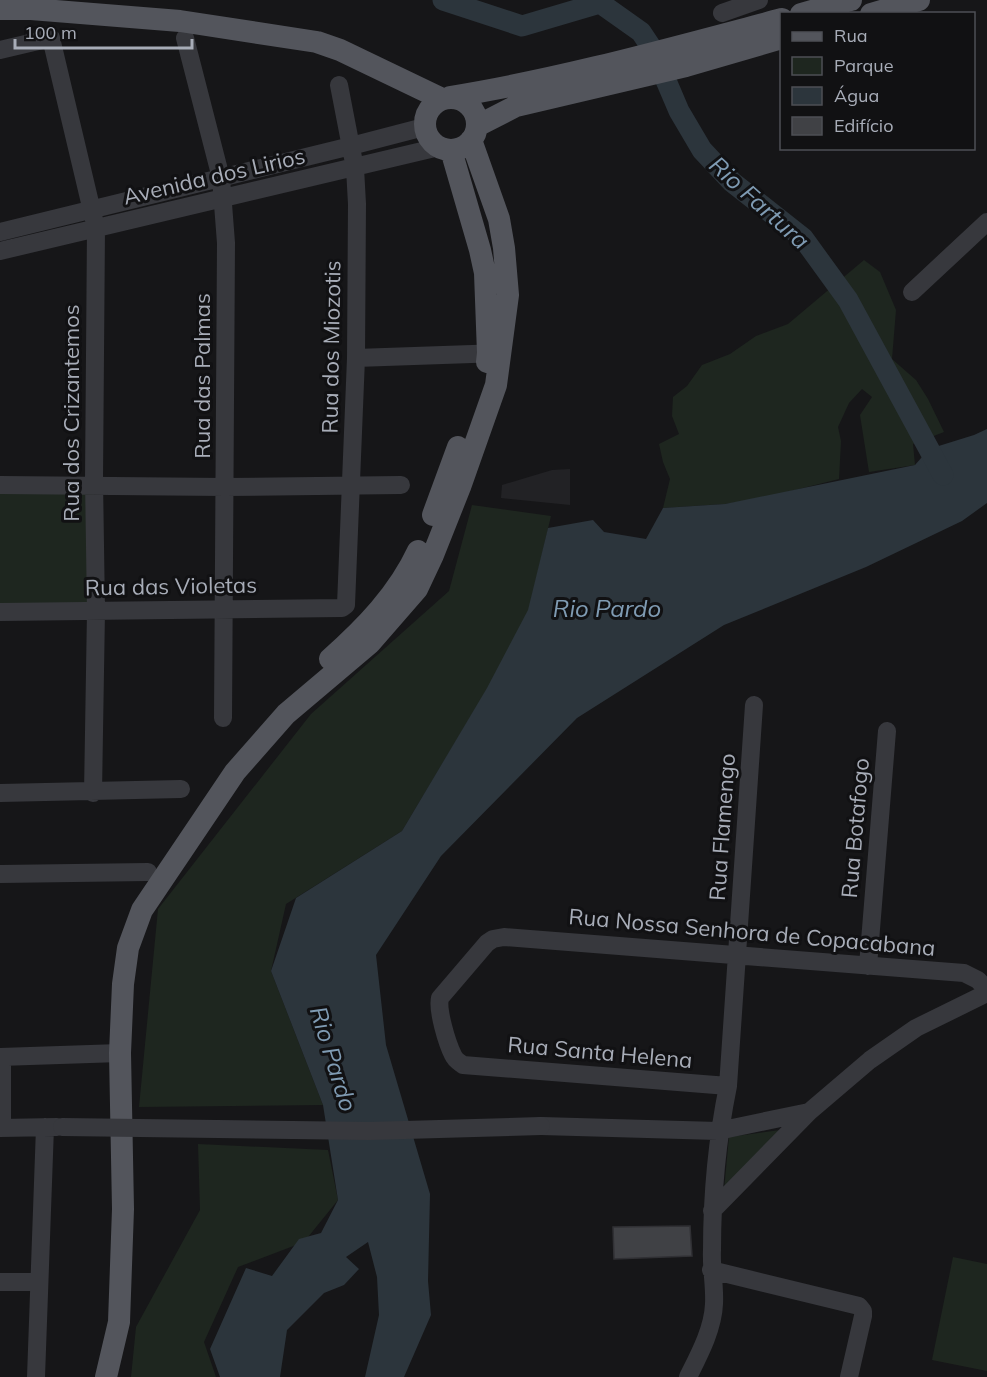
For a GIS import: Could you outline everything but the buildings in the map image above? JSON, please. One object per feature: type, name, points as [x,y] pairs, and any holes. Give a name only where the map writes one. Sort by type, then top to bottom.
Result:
[{"type":"main road","points":[[808,12],[851,0]]},
{"type":"main road","points":[[878,12],[919,0]]},
{"type":"main road","points":[[0,9],[31,9],[180,21],[317,42],[340,50],[404,83],[436,108]]},
{"type":"main road","points":[[682,56],[749,27],[780,19]]},
{"type":"main road","points":[[436,108],[432,142],[445,148],[465,145],[474,133],[516,106],[637,67],[682,56],[780,38]]},
{"type":"main road","points":[[436,108],[496,90],[637,67]]},
{"type":"main road","points":[[106,1377],[119,1322],[123,1209],[111,958],[134,894],[242,745],[287,695],[341,649],[382,608],[408,573],[426,535],[495,353],[508,295],[499,219],[474,133],[476,119],[470,106],[464,101],[436,108]]},
{"type":"main road","points":[[94,1377],[106,1326],[115,1053],[128,948],[142,910],[235,772],[263,738],[286,714],[370,643],[417,589],[460,487],[496,385],[495,353],[485,273],[480,250],[445,148]]},
{"type":"street","points":[[722,13],[753,1]]},
{"type":"street","points":[[753,1],[780,17]]},
{"type":"street","points":[[749,27],[753,1]]},
{"type":"street","name":"Rua dos Crizantemos","points":[[0,50],[51,38],[96,228],[94,484],[96,611],[93,793]]},
{"type":"street","name":"Rua das Palmas","points":[[185,38],[221,178],[226,243],[223,718]]},
{"type":"street","name":"Rua dos Miozotis","points":[[339,85],[355,168],[357,204],[356,357],[348,602],[342,608]]},
{"type":"street","name":"Avenida dos Lirios","points":[[0,232],[351,146],[436,108]]},
{"type":"street","name":"Avenida dos Lirios","points":[[0,251],[445,148]]},
{"type":"street","points":[[912,291],[987,222]]},
{"type":"street","points":[[356,357],[495,353]]},
{"type":"street","points":[[0,485],[94,484],[225,487],[401,485]]},
{"type":"street","name":"Rua das Violetas","points":[[0,612],[342,608]]},
{"type":"street","name":"Rua Flamengo","points":[[688,1377],[711,1323],[714,1305],[711,1270],[712,1211],[718,1131],[728,1086],[754,705]]},
{"type":"street","name":"Rua Botafogo","points":[[868,966],[887,730]]},
{"type":"street","points":[[0,793],[93,793],[181,789]]},
{"type":"street","points":[[0,874],[148,872]]},
{"type":"street","name":"Rua Nossa Senhora de Copacabana","points":[[469,1065],[461,1064],[453,1055],[439,1009],[440,998],[487,943],[496,937],[964,973],[978,980],[987,991]]},
{"type":"street","points":[[712,1211],[809,1112],[870,1060],[916,1028],[987,991]]},
{"type":"street","points":[[115,1053],[1,1057],[1,1128],[369,1131],[540,1126],[718,1131],[809,1112]]},
{"type":"street","name":"Rua Santa Helena","points":[[469,1065],[728,1086]]},
{"type":"street","points":[[36,1377],[39,1282],[53,1127]]},
{"type":"street","points":[[711,1270],[858,1306],[863,1311],[863,1316],[849,1377]]},
{"type":"street","points":[[0,1282],[39,1282]]},
{"type":"shaded area","points":[[570,469],[570,505],[501,498],[502,485],[552,470]]},
{"type":"green space","points":[[864,260],[880,272],[896,310],[892,359],[916,380],[944,432],[913,444],[915,465],[869,472],[860,415],[872,397],[862,389],[849,403],[838,427],[841,441],[839,479],[759,499],[725,504],[663,508],[670,479],[659,444],[679,434],[672,416],[673,397],[687,386],[702,365],[730,354],[756,336],[788,324]]},
{"type":"green space","points":[[94,480],[96,611],[0,612],[0,484]]},
{"type":"green space","points":[[472,505],[551,516],[525,626],[402,831],[286,904],[271,971],[323,1105],[139,1107],[158,909],[311,714],[449,591]]},
{"type":"green space","points":[[780,1130],[724,1190],[729,1137]]},
{"type":"green space","points":[[198,1144],[328,1150],[338,1200],[304,1242],[238,1267],[204,1342],[216,1377],[131,1377],[136,1327],[200,1210]]},
{"type":"green space","points":[[953,1257],[987,1264],[987,1371],[932,1360]]},
{"type":"water","name":"Rio Pardo","points":[[987,429],[987,503],[962,521],[866,567],[724,625],[577,718],[441,856],[376,955],[386,1045],[430,1194],[428,1281],[431,1315],[404,1377],[365,1377],[379,1315],[377,1277],[368,1242],[346,1257],[359,1269],[344,1285],[324,1293],[287,1330],[280,1377],[220,1377],[210,1349],[246,1268],[272,1276],[299,1239],[321,1233],[338,1200],[323,1105],[271,971],[296,898],[402,831],[487,688],[528,610],[548,528],[593,520],[604,532],[646,539],[663,508],[725,504],[915,465],[929,449]]},
{"type":"waterway","name":"Rio Fartura","points":[[443,0],[522,26],[600,3],[641,32],[653,50],[679,111],[702,150],[732,182],[803,238],[848,300],[943,475]]}]
